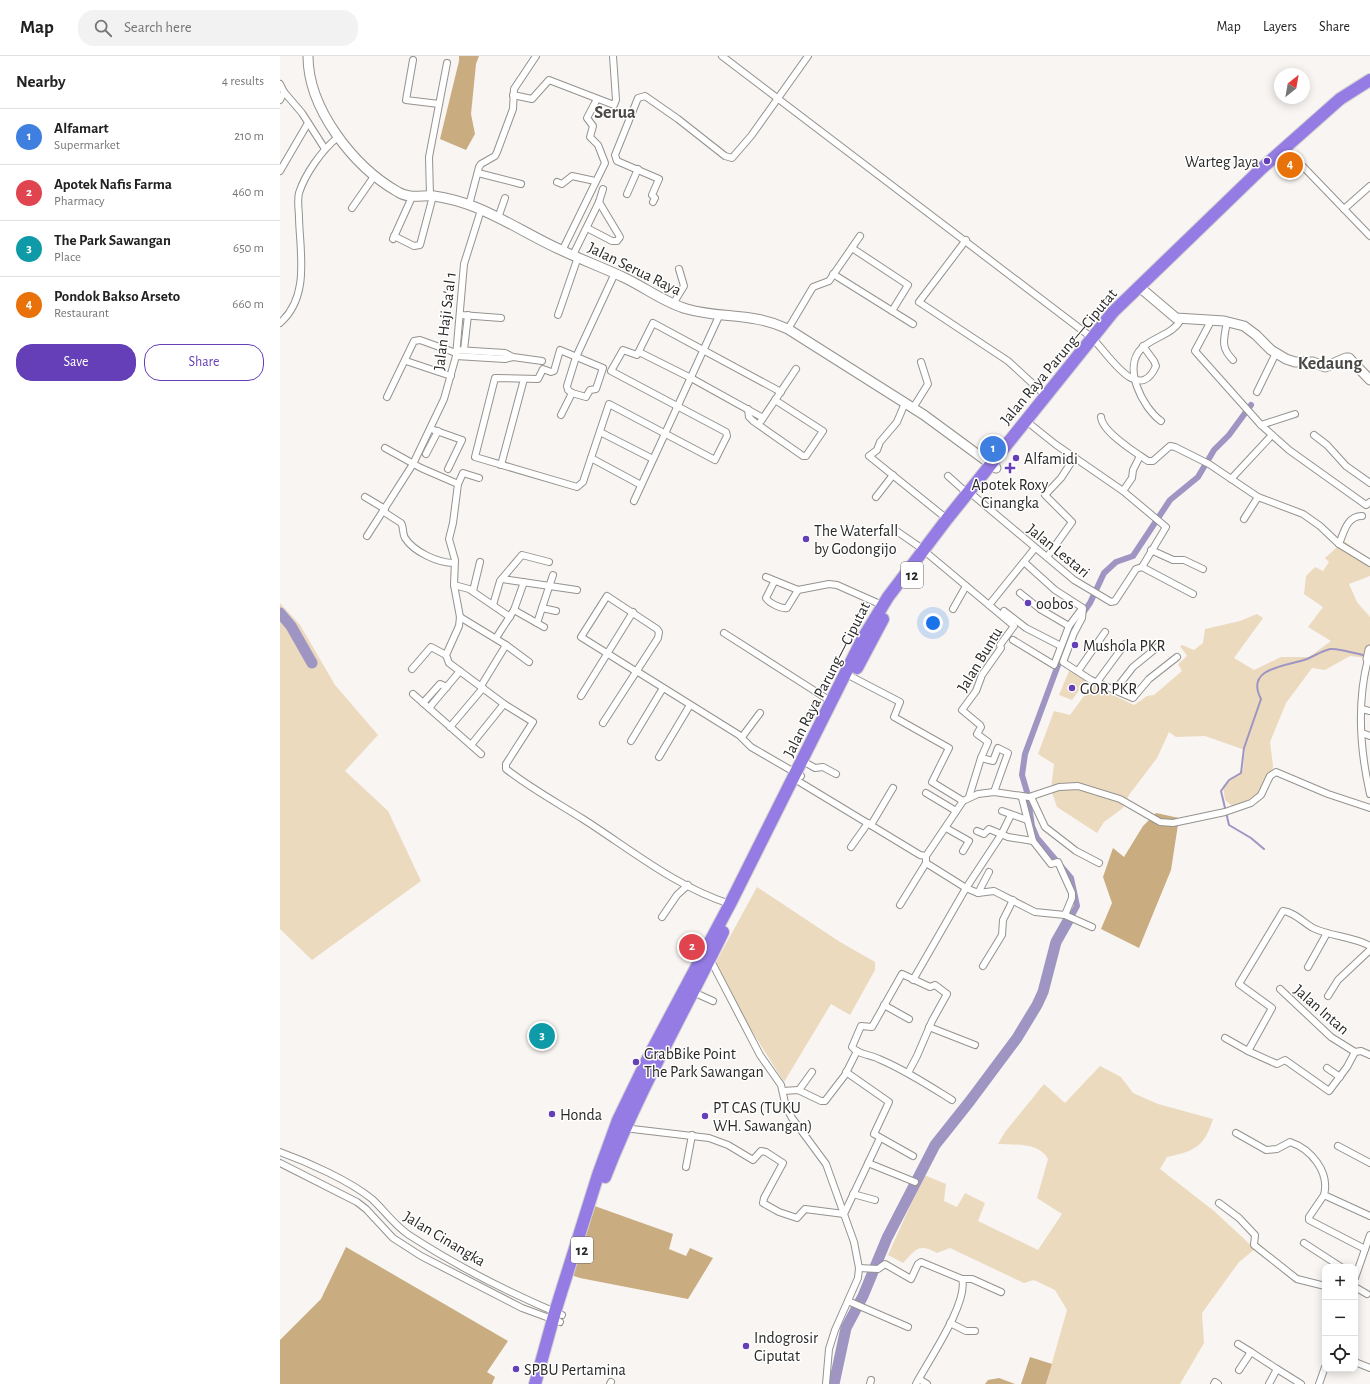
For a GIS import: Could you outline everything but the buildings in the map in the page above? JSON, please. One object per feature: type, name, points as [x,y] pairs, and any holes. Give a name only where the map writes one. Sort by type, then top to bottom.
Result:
[{"type":"highway","name":"Jalan Raya Parung—Ciputat","points":[[797,777],[808,764],[852,677],[894,600],[929,555],[971,495],[1030,424],[1113,312],[1261,170],[1340,99],[1370,80]]},
{"type":"highway","name":"Jalan Raya Parung—Ciputat","points":[[994,466],[1045,395],[1116,315],[1288,152],[1348,100],[1370,87]]},
{"type":"highway","name":"Jalan Raya Parung—Ciputat","points":[[539,1383],[618,1120],[674,1017],[693,992],[710,959],[751,870],[863,638],[882,605],[929,555],[946,520],[971,495]]},
{"type":"highway","name":"Jalan Raya Parung—Ciputat","points":[[602,1174],[674,1017],[730,904],[751,870]]},
{"type":"main road","name":"Jalan Serua Raya","points":[[308,56],[311,76],[318,100],[337,138],[375,175],[398,192],[412,197],[432,196],[469,205],[498,218],[562,251],[615,273],[673,304],[696,311],[764,319],[788,329],[913,408],[994,466]]},
{"type":"main road","points":[[1143,290],[1169,314],[1181,319],[1227,322],[1249,329],[1276,353],[1290,361],[1313,362],[1325,367],[1347,358],[1370,380]]},
{"type":"street","points":[[469,205],[481,164],[492,158],[497,152],[513,109],[513,95],[518,81],[526,72],[536,56]]},
{"type":"street","points":[[513,95],[532,99],[549,80],[611,105],[614,104],[613,56]]},
{"type":"street","points":[[722,56],[966,240],[1094,339],[1123,372],[1135,380],[1141,381],[1146,379],[1156,366],[1143,346]]},
{"type":"street","points":[[653,202],[655,198],[652,195],[659,179],[617,161],[615,156],[638,98],[645,96],[729,158],[736,155],[751,136],[808,56]]},
{"type":"street","points":[[413,60],[406,100],[439,104]]},
{"type":"street","points":[[412,197],[394,237],[414,246],[420,245],[432,196],[428,161],[447,63]]},
{"type":"street","points":[[280,84],[284,92],[308,123],[325,150]]},
{"type":"street","points":[[280,100],[284,92]]},
{"type":"street","points":[[598,99],[587,119],[593,126],[590,137],[598,145],[600,154],[605,160]]},
{"type":"street","points":[[280,171],[308,123]]},
{"type":"street","points":[[280,323],[291,311],[296,301],[300,286],[299,194],[309,174],[325,150],[337,138]]},
{"type":"street","points":[[1288,152],[1370,236]]},
{"type":"street","points":[[605,160],[616,158]]},
{"type":"street","points":[[562,251],[605,160]]},
{"type":"street","points":[[627,194],[638,169]]},
{"type":"street","points":[[478,173],[521,184]]},
{"type":"street","points":[[352,208],[375,175]]},
{"type":"street","points":[[557,182],[563,184],[572,176],[595,181]]},
{"type":"street","points":[[1344,209],[1370,186]]},
{"type":"street","points":[[558,315],[576,256],[603,189]]},
{"type":"street","points":[[498,218],[505,198]]},
{"type":"street","points":[[587,228],[612,241],[619,239],[620,235],[599,202]]},
{"type":"street","name":"Jalan Haji Sa'al 1","points":[[366,536],[384,511],[413,464],[444,399],[456,353],[461,315],[464,264],[481,210]]},
{"type":"street","points":[[788,329],[813,287],[817,284],[827,282],[860,236]]},
{"type":"street","points":[[966,240],[919,302],[1008,361],[1045,395]]},
{"type":"street","points":[[852,248],[908,285],[892,310]]},
{"type":"street","points":[[673,304],[684,286],[679,270]]},
{"type":"street","points":[[615,273],[576,356],[567,386],[568,390],[572,393],[586,397],[590,390],[596,389],[603,368],[576,356],[559,351],[553,372],[543,369],[538,379],[495,378],[475,458],[577,487],[582,484],[609,404],[714,460],[727,436],[726,432],[611,371],[622,350],[636,355],[639,352],[653,323],[781,392]]},
{"type":"street","points":[[833,274],[913,324]]},
{"type":"street","points":[[634,501],[705,350],[720,314]]},
{"type":"street","points":[[461,315],[501,318]]},
{"type":"street","points":[[464,350],[468,315]]},
{"type":"street","points":[[1160,420],[1148,407],[1135,380],[1135,358],[1143,346],[1172,330],[1181,319]]},
{"type":"street","points":[[1211,321],[1195,351],[1247,410],[1272,435],[1366,505],[1370,502]]},
{"type":"street","points":[[1227,322],[1224,346],[1226,352],[1234,360]]},
{"type":"street","points":[[387,397],[406,361],[412,345],[416,340],[456,353],[505,359],[513,357]]},
{"type":"street","points":[[456,353],[464,350],[505,353],[513,357],[542,361]]},
{"type":"street","points":[[639,352],[691,378],[763,418]]},
{"type":"street","points":[[1257,392],[1276,353]]},
{"type":"street","points":[[406,361],[451,376]]},
{"type":"street","points":[[913,408],[928,384],[921,362]]},
{"type":"street","points":[[758,425],[796,369]]},
{"type":"street","points":[[501,465],[524,379]]},
{"type":"street","points":[[561,415],[572,393]]},
{"type":"street","points":[[748,409],[749,417],[758,425],[804,456],[823,431],[775,400]]},
{"type":"street","points":[[905,403],[897,422],[882,438],[877,450],[869,456],[946,520]]},
{"type":"street","points":[[1261,425],[1295,414]]},
{"type":"street","points":[[1101,417],[1102,423],[1117,439],[1148,461],[1153,461],[1172,446],[1203,460],[1258,497],[1303,514],[1320,526],[1339,544],[1370,563]]},
{"type":"street","points":[[1030,424],[1108,483],[1123,491],[1166,528],[1151,550],[1142,567],[1193,594]]},
{"type":"street","points":[[431,428],[462,440],[448,469]]},
{"type":"street","points":[[426,454],[438,431]]},
{"type":"street","points":[[600,432],[653,459]]},
{"type":"street","points":[[1231,479],[1272,435]]},
{"type":"street","points":[[1314,435],[1327,445],[1346,466],[1370,483]]},
{"type":"street","points":[[385,448],[413,464],[458,484]]},
{"type":"street","points":[[1123,491],[1132,478],[1133,470],[1140,456]]},
{"type":"street","points":[[591,458],[641,485]]},
{"type":"street","points":[[1047,557],[1072,522],[1045,495],[1063,475],[1074,458]]},
{"type":"street","points":[[446,655],[459,626],[460,617],[454,585],[454,563],[449,539],[453,523],[458,484],[463,473],[479,478]]},
{"type":"street","points":[[876,496],[893,475]]},
{"type":"street","name":"Jalan Lestari","points":[[948,476],[1074,580],[1095,594],[1114,602],[1136,569],[1142,567]]},
{"type":"street","points":[[365,497],[401,523],[404,537],[418,550],[440,562],[454,563]]},
{"type":"street","points":[[1244,518],[1258,497]]},
{"type":"street","points":[[1339,544],[1349,521],[1356,516],[1362,516]]},
{"type":"street","name":"Jalan Buntu","points":[[898,532],[929,555],[1014,626],[1000,645],[1001,648],[982,675],[976,691],[962,710],[980,725],[981,727],[977,734],[988,741],[981,758]]},
{"type":"street","points":[[990,605],[1035,548]]},
{"type":"street","points":[[1151,550],[1174,560],[1184,560],[1203,569]]},
{"type":"street","points":[[493,604],[498,584],[522,555],[549,562]]},
{"type":"street","points":[[473,592],[480,562]]},
{"type":"street","points":[[1024,562],[1055,590],[1082,608],[1082,618],[1074,633],[1063,662],[1097,682],[1133,698],[1149,679],[1177,657]]},
{"type":"street","points":[[537,623],[553,575]]},
{"type":"street","points":[[766,577],[774,582],[798,590],[829,584],[837,585],[882,605]]},
{"type":"street","points":[[502,579],[577,590]]},
{"type":"street","points":[[496,638],[514,610],[524,582]]},
{"type":"street","points":[[774,582],[766,598],[768,601],[782,608],[787,608],[798,590]]},
{"type":"street","points":[[454,585],[465,587],[493,604],[510,617]]},
{"type":"street","points":[[953,609],[966,586]]},
{"type":"street","points":[[1020,593],[1040,609],[1069,626]]},
{"type":"street","points":[[603,723],[637,672],[658,638],[659,632],[633,612],[607,596],[581,637],[608,654],[637,672],[663,688],[690,704],[742,737],[751,747],[978,893],[992,890],[1038,913],[1065,915],[1092,927]]},
{"type":"street","points":[[542,608],[556,611]]},
{"type":"street","points":[[514,610],[544,627]]},
{"type":"street","points":[[1013,640],[1054,665],[1069,626],[1081,610]]},
{"type":"street","points":[[1004,611],[1026,628],[1061,646]]},
{"type":"street","points":[[582,696],[633,612]]},
{"type":"street","points":[[460,617],[496,638],[529,662]]},
{"type":"street","points":[[1078,671],[1105,632]]},
{"type":"street","points":[[724,633],[832,702]]},
{"type":"street","points":[[1097,682],[1125,644]]},
{"type":"street","points":[[450,726],[482,687],[506,645]]},
{"type":"street","points":[[1115,690],[1132,667],[1160,645]]},
{"type":"street","points":[[412,670],[431,647],[446,655],[449,663],[504,704],[533,723],[506,764],[506,769],[533,789],[584,820],[618,844],[711,897],[730,904]]},
{"type":"street","points":[[1369,659],[1362,709],[1362,733],[1370,794]]},
{"type":"street","points":[[429,708],[460,671]]},
{"type":"street","points":[[852,677],[900,702],[901,704],[894,717],[949,748],[932,782],[963,801]]},
{"type":"street","points":[[423,704],[440,684],[447,687]]},
{"type":"street","points":[[631,741],[663,688]]},
{"type":"street","points":[[413,694],[481,754]]},
{"type":"street","points":[[471,745],[504,704]]},
{"type":"street","points":[[659,756],[690,704]]},
{"type":"street","points":[[1362,709],[1370,711]]},
{"type":"street","points":[[742,737],[760,713]]},
{"type":"street","points":[[1362,733],[1370,736]]},
{"type":"street","points":[[969,797],[981,758],[993,761],[998,748],[1008,753],[994,792]]},
{"type":"street","points":[[808,764],[815,768],[822,767],[836,774]]},
{"type":"street","points":[[900,905],[926,859],[956,811],[963,801],[969,797],[994,792],[1022,798],[1031,797],[1059,787],[1078,786],[1120,799],[1153,819],[1166,823],[1227,811],[1251,803],[1258,798],[1270,776],[1276,772],[1328,794],[1370,808]]},
{"type":"street","points":[[851,847],[870,824],[893,788]]},
{"type":"street","points":[[926,793],[956,811]]},
{"type":"street","points":[[1031,797],[1045,827],[1076,851],[1098,863]]},
{"type":"street","points":[[1022,798],[1033,841],[1051,864],[1055,864],[1072,893],[1072,898],[1065,915]]},
{"type":"street","points":[[1002,811],[1027,820]]},
{"type":"street","points":[[913,980],[967,886],[1001,835],[1011,815]]},
{"type":"street","points":[[946,828],[969,841],[963,851]]},
{"type":"street","points":[[977,831],[984,834],[989,829],[1001,835],[1033,841]]},
{"type":"street","points":[[978,893],[989,872]]},
{"type":"street","points":[[662,917],[676,895],[688,884]]},
{"type":"street","points":[[983,966],[1002,935],[1003,920],[1013,900]]},
{"type":"street","points":[[1248,1051],[1272,1008],[1239,984],[1281,913],[1287,912],[1308,925],[1328,934],[1354,939],[1370,946]]},
{"type":"street","points":[[1308,968],[1328,934]]},
{"type":"street","points":[[1328,996],[1338,980],[1370,950]]},
{"type":"street","points":[[710,959],[760,1055],[783,1091],[786,1107],[795,1123],[826,1164],[844,1214],[859,1268],[857,1282],[835,1330],[829,1349],[826,1384]]},
{"type":"street","points":[[908,1073],[929,1027],[947,993],[935,985],[929,987],[902,974],[871,1028],[860,1027],[852,1044],[852,1048],[878,1058],[908,1073],[952,1100]]},
{"type":"street","name":"Jalan Intan","points":[[1280,989],[1331,1037],[1355,1052],[1361,1051],[1370,1055]]},
{"type":"street","points":[[693,992],[712,1001]]},
{"type":"street","points":[[884,1005],[909,1019]]},
{"type":"street","points":[[929,1027],[975,1045]]},
{"type":"street","points":[[1225,1038],[1248,1051],[1277,1064],[1285,1060],[1329,1091],[1340,1077],[1355,1052]]},
{"type":"street","points":[[783,1091],[799,1090],[824,1102],[846,1072],[857,1051]]},
{"type":"street","points":[[1327,1068],[1340,1077]]},
{"type":"street","points":[[799,1090],[812,1072]]},
{"type":"street","points":[[846,1072],[889,1102],[888,1107],[874,1133],[880,1138],[913,1156]]},
{"type":"street","points":[[624,1128],[692,1135],[716,1140],[753,1160],[755,1160],[764,1151],[783,1162],[762,1201],[765,1205],[797,1218],[805,1209],[844,1214]]},
{"type":"street","points":[[1236,1133],[1266,1150],[1277,1149],[1290,1142],[1298,1146],[1321,1168],[1326,1184],[1324,1195],[1309,1217],[1309,1220],[1365,1249]]},
{"type":"street","points":[[686,1167],[692,1135]]},
{"type":"street","points":[[844,1214],[880,1138]]},
{"type":"street","points":[[1338,1146],[1370,1163]]},
{"type":"street","name":"Jalan Cinangka","points":[[280,1152],[332,1175],[373,1200],[400,1229],[413,1238],[558,1317]]},
{"type":"street","name":"Jalan Cinangka","points":[[280,1163],[328,1186],[366,1209],[393,1238],[410,1250],[508,1301],[558,1317]]},
{"type":"street","points":[[868,1163],[915,1182]]},
{"type":"street","points":[[328,1186],[332,1175]]},
{"type":"street","points":[[853,1194],[875,1200]]},
{"type":"street","points":[[1324,1195],[1370,1216]]},
{"type":"street","points":[[1219,1203],[1239,1218],[1255,1235],[1254,1244],[1275,1262],[1298,1279],[1322,1285]]},
{"type":"street","points":[[1358,1269],[1370,1235]]},
{"type":"street","points":[[1304,1243],[1336,1264]]},
{"type":"street","points":[[859,1268],[878,1269],[885,1264],[911,1280],[918,1264],[921,1262],[962,1279],[972,1279],[1001,1292]]},
{"type":"street","points":[[927,1384],[918,1382],[950,1324],[960,1302],[962,1279]]},
{"type":"street","points":[[1358,1289],[1367,1294]]},
{"type":"street","points":[[848,1301],[908,1327]]},
{"type":"street","points":[[950,1324],[966,1331],[975,1331]]},
{"type":"street","points":[[1238,1344],[1301,1384]]},
{"type":"street","points":[[1239,1370],[1251,1352]]},
{"type":"street","points":[[1358,1363],[1370,1367]]},
{"type":"street","points":[[1269,1384],[1277,1369]]},
{"type":"street","points":[[1319,1384],[1323,1372]]},
{"type":"street","points":[[1214,1384],[1215,1382],[1218,1384]]},
{"type":"shaded area","points":[[459,56],[479,56],[476,64],[471,114],[475,134],[466,150],[440,139]]},
{"type":"shaded area","points":[[1344,541],[1370,560],[1370,576],[1349,584],[1357,602],[1370,617],[1370,653],[1367,658],[1350,656],[1325,670],[1312,668],[1286,703],[1270,742],[1273,766],[1270,783],[1262,799],[1236,809],[1225,800],[1223,786],[1243,770],[1245,750],[1205,736],[1176,737],[1169,732],[1157,758],[1129,795],[1123,808],[1104,822],[1097,833],[1057,807],[1051,790],[1054,764],[1038,754],[1054,711],[1070,715],[1092,685],[1134,705],[1147,696],[1154,695],[1182,671],[1178,664],[1187,656],[1180,646],[1182,645],[1194,650],[1203,643],[1205,629],[1240,621],[1257,614],[1263,618],[1234,658],[1254,670],[1281,657],[1309,657],[1331,641],[1308,627],[1323,607],[1304,594],[1306,576],[1315,567],[1323,571],[1329,562],[1325,558]]},
{"type":"shaded area","points":[[280,603],[300,625],[335,685],[378,735],[345,771],[388,811],[421,881],[312,960],[280,929]]},
{"type":"shaded area","name":"GOR PKR","points":[[1069,671],[1086,681],[1072,700],[1059,695]]},
{"type":"shaded area","points":[[1156,813],[1179,818],[1171,870],[1139,948],[1101,929],[1112,903],[1103,877],[1113,848],[1124,857],[1143,826]]},
{"type":"shaded area","points":[[757,887],[840,942],[875,962],[875,970],[850,1015],[831,1004],[784,1082],[741,1014],[716,962]]},
{"type":"shaded area","points":[[1100,1066],[1121,1077],[1133,1093],[1158,1104],[1213,1119],[1202,1142],[1191,1150],[1167,1157],[1160,1169],[1214,1211],[1255,1249],[1239,1262],[1202,1313],[1204,1343],[1180,1384],[1046,1384],[1067,1310],[1055,1290],[1034,1280],[1024,1283],[950,1248],[937,1253],[926,1248],[918,1249],[903,1263],[888,1255],[924,1175],[946,1184],[944,1201],[957,1207],[965,1193],[985,1203],[978,1221],[1038,1250],[1062,1214],[1037,1198],[1048,1159],[1039,1150],[1032,1147],[998,1144],[1005,1132],[1044,1084],[1065,1103]]},
{"type":"shaded area","points":[[589,1204],[673,1234],[669,1249],[686,1256],[690,1248],[713,1258],[688,1299],[580,1278],[568,1274]]},
{"type":"shaded area","points":[[346,1247],[508,1341],[487,1372],[495,1377],[492,1384],[280,1384],[280,1340],[321,1299]]},
{"type":"shaded area","points":[[1030,1357],[1052,1364],[1046,1384],[1021,1384]]},
{"type":"shaded area","points":[[999,1378],[1015,1384],[985,1384],[988,1380]]},
{"type":"waterway","points":[[1027,792],[1022,775],[1025,754],[1071,630],[1090,603],[1104,573],[1116,562],[1133,556],[1170,500],[1198,477],[1214,450],[1229,435],[1251,405]]},
{"type":"waterway","points":[[280,613],[291,626],[312,663]]},
{"type":"waterway","points":[[1264,849],[1251,838],[1229,825],[1221,791],[1229,780],[1241,773],[1244,748],[1261,699],[1257,688],[1258,680],[1263,674],[1270,670],[1307,659],[1330,649],[1343,650],[1367,656]]},
{"type":"waterway","points":[[1028,799],[1032,826],[1037,838],[1071,878],[1077,906],[1072,915]]},
{"type":"waterway","points":[[834,1384],[846,1328],[863,1296],[887,1238],[935,1145],[1017,1038],[1037,1005],[1043,992],[1056,942],[1069,919]]},
{"type":"place","name":"Warteg Jaya","points":[[1267,161]]},
{"type":"place","name":"Pondok Bakso Arseto","points":[[1290,165]]},
{"type":"place","name":"Alfamart","points":[[993,449]]},
{"type":"place","name":"Alfamidi","points":[[1016,458]]},
{"type":"place","name":"Apotek Roxy Cinangka","points":[[1010,468]]},
{"type":"place","name":"The Waterfall by Godongijo","points":[[806,539]]},
{"type":"place","name":"oobos","points":[[1028,603]]},
{"type":"place","name":"Mushola PKR","points":[[1075,645]]},
{"type":"place","name":"GOR PKR","points":[[1072,688]]},
{"type":"place","name":"Apotek Nafis Farma","points":[[692,947]]},
{"type":"place","name":"The Park Sawangan","points":[[542,1036]]},
{"type":"place","name":"GrabBike Point The Park Sawangan","points":[[636,1062]]},
{"type":"place","name":"Honda","points":[[552,1114]]},
{"type":"place","name":"PT CAS (TUKU WH. Sawangan)","points":[[705,1116]]},
{"type":"place","name":"Indogrosir Ciputat","points":[[746,1346]]},
{"type":"place","name":"SPBU Pertamina","points":[[516,1369]]},
{"type":"district","name":"Serua","points":[[615,112]]},
{"type":"district","name":"Kedaung","points":[[1330,363]]}]
